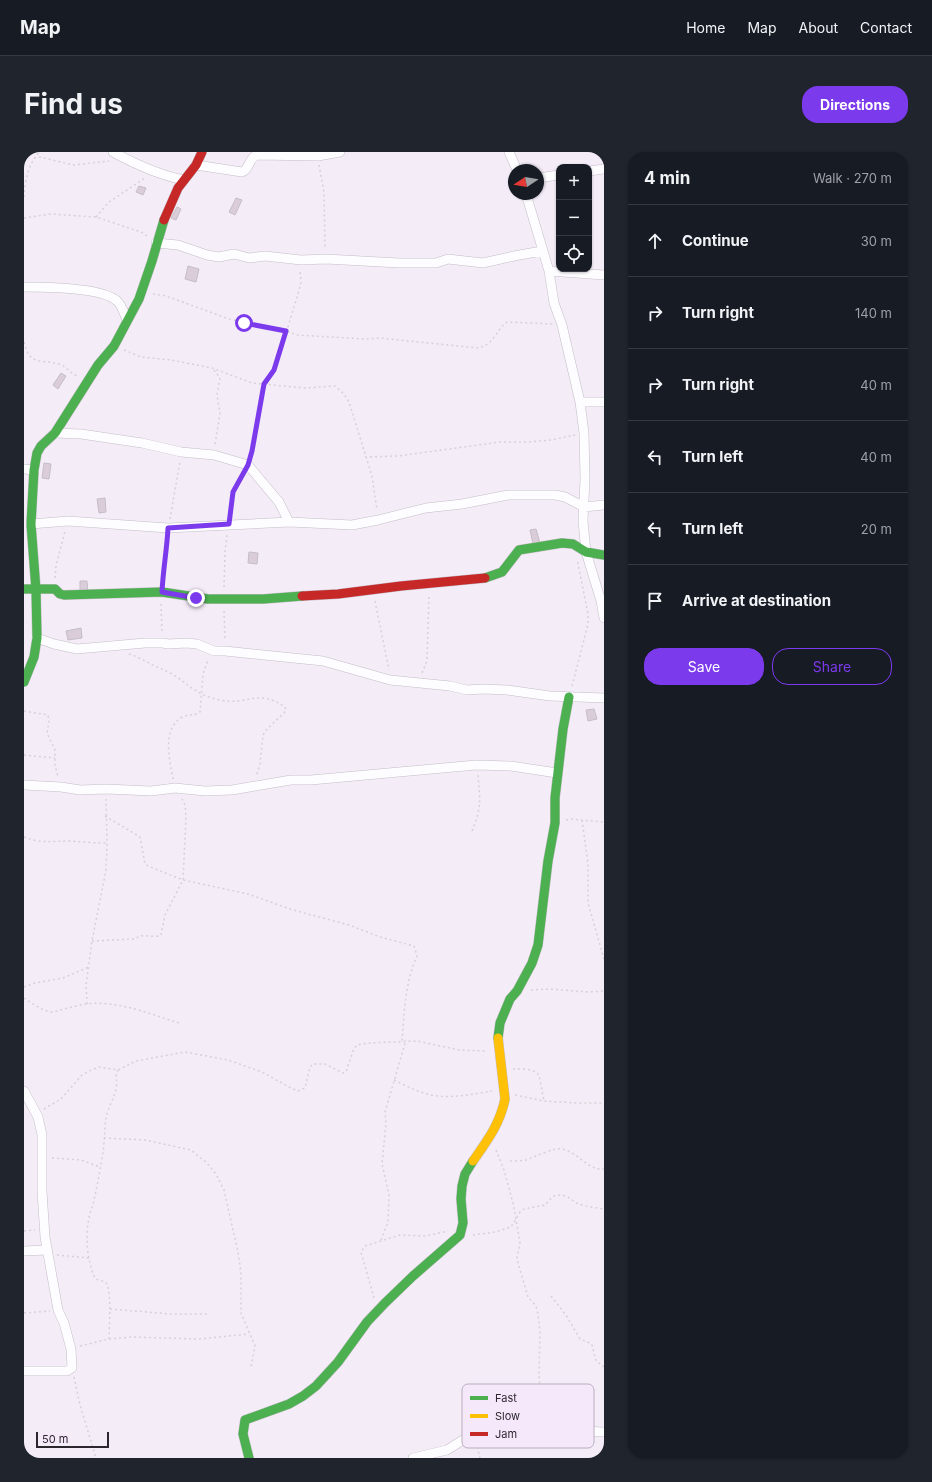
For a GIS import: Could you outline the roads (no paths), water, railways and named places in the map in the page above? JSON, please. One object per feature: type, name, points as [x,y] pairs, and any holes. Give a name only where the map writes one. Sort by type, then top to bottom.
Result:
[{"type":"street","points":[[113,152],[163,175],[184,180]]},
{"type":"street","points":[[24,682],[34,656],[37,638],[36,590],[31,524],[34,470],[37,453],[41,446],[55,433],[98,365],[114,346],[139,299],[152,261],[160,226],[178,188],[196,165],[202,152]]},
{"type":"street","points":[[196,165],[242,172],[246,171],[253,157],[256,155],[318,156],[340,152]]},
{"type":"street","points":[[509,152],[514,164]]},
{"type":"street","points":[[592,171],[604,169]]},
{"type":"street","points":[[544,177],[556,175]]},
{"type":"street","points":[[528,200],[549,271],[554,303],[562,325],[580,402],[584,433],[585,479],[583,521],[586,552],[601,601],[604,618]]},
{"type":"street","points":[[156,243],[178,245],[207,255],[219,256],[234,254],[250,258],[265,256],[301,260],[326,259],[399,263],[436,263],[448,259],[483,263],[542,251]]},
{"type":"street","points":[[549,271],[604,275]]},
{"type":"street","points":[[24,287],[80,290],[110,296],[121,306],[127,320]]},
{"type":"street","points":[[580,402],[604,402]]},
{"type":"street","points":[[55,433],[81,434],[142,443],[181,452],[214,455],[248,465],[279,502],[289,522]]},
{"type":"street","points":[[24,469],[34,470]]},
{"type":"street","points":[[31,524],[68,521],[168,528],[289,522],[352,525],[426,508],[462,504],[508,495],[561,496],[584,507],[604,505]]},
{"type":"street","points":[[24,589],[55,589],[60,594],[64,595],[162,592],[208,599],[263,599],[313,596],[485,578],[502,572],[519,550],[562,543],[573,544],[586,552],[604,555]]},
{"type":"street","points":[[37,638],[54,644],[77,649],[163,643],[191,643],[214,651],[323,660],[390,680],[450,686],[466,690],[507,690],[550,696],[604,698]]},
{"type":"street","points":[[248,1458],[244,1444],[242,1424],[245,1420],[296,1401],[311,1390],[331,1370],[378,1310],[434,1257],[461,1234],[463,1228],[461,1200],[464,1177],[468,1168],[489,1139],[502,1115],[505,1099],[498,1040],[500,1023],[510,999],[517,991],[532,963],[538,945],[547,869],[555,823],[555,798],[563,729],[569,697]]},
{"type":"street","points":[[24,785],[61,787],[80,790],[106,789],[150,791],[175,788],[205,791],[232,790],[291,780],[311,780],[476,765],[512,766],[558,773]]},
{"type":"street","points":[[24,1091],[36,1113],[42,1135],[42,1191],[47,1250],[58,1310],[64,1323],[71,1349],[72,1368],[71,1370],[54,1372],[24,1372]]},
{"type":"street","points":[[24,1251],[47,1250]]},
{"type":"street","points":[[413,1458],[436,1454],[448,1450],[462,1441]]}]
